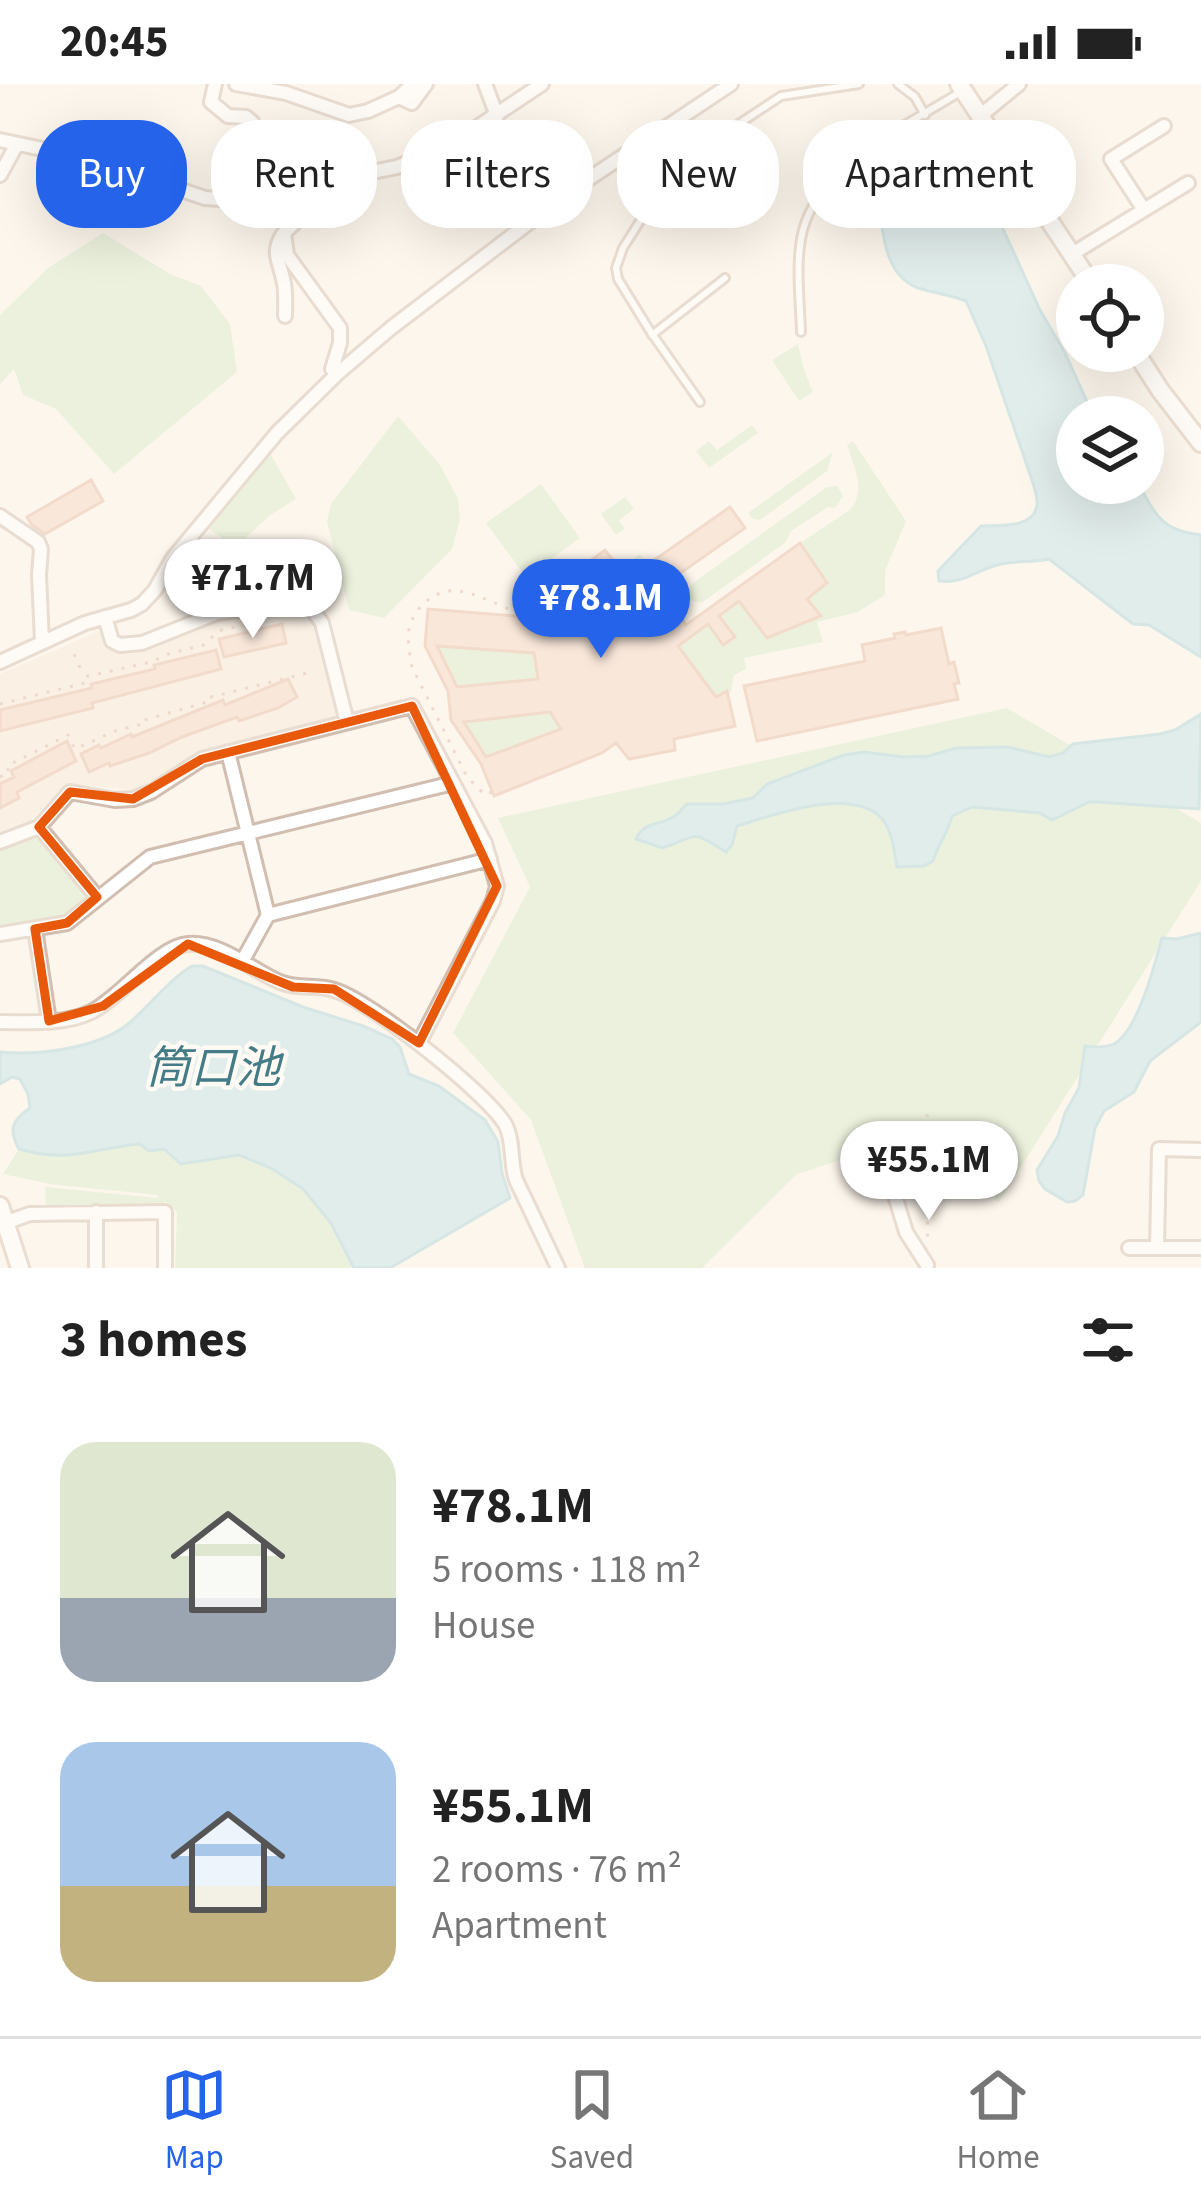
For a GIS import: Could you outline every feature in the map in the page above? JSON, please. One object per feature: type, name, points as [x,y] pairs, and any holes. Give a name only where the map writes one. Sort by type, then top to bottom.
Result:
[{"type":"street","points":[[215,84],[212,102],[228,116],[250,120]]},
{"type":"street","points":[[236,84],[286,93],[349,115],[399,97],[412,84]]},
{"type":"street","points":[[399,97],[412,103],[426,84]]},
{"type":"street","points":[[485,84],[497,116]]},
{"type":"street","points":[[377,171],[455,142],[542,84]]},
{"type":"street","points":[[0,662],[131,610],[148,598],[172,558],[278,433],[337,374],[569,192],[730,84]]},
{"type":"street","points":[[980,116],[1019,84]]},
{"type":"street","points":[[961,87],[1078,264]]},
{"type":"street","points":[[1144,210],[1111,159],[1164,126]]},
{"type":"street","points":[[0,140],[90,159],[211,198]]},
{"type":"street","points":[[0,175],[17,144]]},
{"type":"street","points":[[1072,254],[1188,183]]},
{"type":"street","points":[[285,316],[285,288],[275,258],[278,242],[289,228]]},
{"type":"street","points":[[284,233],[287,255],[340,328],[332,369],[337,374]]},
{"type":"street","points":[[1148,372],[1201,443]]},
{"type":"street","points":[[0,516],[41,549],[42,642]]},
{"type":"street","points":[[105,617],[112,640],[128,646],[218,614],[302,602],[309,605],[322,623],[347,722]]},
{"type":"street","points":[[0,842],[39,827],[70,792],[133,800],[202,759],[412,706],[484,843],[497,886],[419,1043]]},
{"type":"street","points":[[228,752],[268,915],[243,960]]},
{"type":"street","points":[[0,934],[67,922],[150,857],[453,783]]},
{"type":"street","points":[[39,827],[97,897]]},
{"type":"street","points":[[268,915],[490,860]]},
{"type":"street","points":[[35,929],[49,1022]]},
{"type":"street","points":[[0,1022],[49,1022],[86,1015],[170,950],[188,944],[243,960],[293,987],[334,989],[419,1043],[498,1113],[509,1130],[516,1180],[558,1268]]},
{"type":"street","points":[[1156,1248],[1159,1149],[1201,1150]]},
{"type":"street","points":[[896,1199],[922,1267]]},
{"type":"street","points":[[96,1212],[96,1268]]},
{"type":"street","points":[[20,1268],[3,1214],[165,1212],[165,1268]]},
{"type":"street","points":[[1129,1248],[1201,1248]]},
{"type":"lane","points":[[700,402],[618,279],[616,268],[623,248],[675,166],[782,96],[859,84]]},
{"type":"lane","points":[[898,84],[915,97],[925,115]]},
{"type":"lane","points":[[801,332],[802,233],[814,200],[843,166],[961,87]]},
{"type":"lane","points":[[652,334],[725,278]]},
{"type":"path","points":[[492,792],[485,795],[466,777],[412,667],[409,629],[424,602],[452,590],[513,611],[528,596]]},
{"type":"path","points":[[84,677],[151,662],[204,645],[218,631],[273,618]]},
{"type":"path","points":[[0,704],[86,682],[74,654]]},
{"type":"path","points":[[0,778],[9,773],[7,766],[68,735],[75,748],[141,721],[207,702],[207,698],[310,672]]},
{"type":"path","points":[[922,1267],[930,1256],[926,1222],[932,1151],[927,1114]]},
{"type":"highlighted area","points":[[412,706],[497,886],[419,1043],[334,989],[293,987],[188,944],[103,1006],[49,1021],[35,929],[67,923],[97,897],[39,827],[70,792],[133,799],[202,759]]},
{"type":"shaded area","points":[[299,609],[315,620],[337,717],[201,750],[136,790],[70,784],[31,820],[0,832],[0,674],[102,630],[112,649],[124,652],[177,638],[219,619]]},
{"type":"green space","points":[[103,233],[170,274],[201,286],[230,324],[237,372],[114,474],[56,409],[23,395],[14,369],[0,384],[0,315],[48,268]]},
{"type":"green space","points":[[798,344],[813,392],[799,401],[772,360]]},
{"type":"green space","points":[[398,416],[440,465],[458,499],[460,519],[452,549],[384,618],[349,610],[327,521],[331,504]]},
{"type":"green space","points":[[752,425],[758,433],[709,468],[696,451],[709,441],[717,450]]},
{"type":"green space","points":[[853,441],[906,521],[885,571],[885,595],[858,612],[817,622],[823,642],[744,658],[746,669],[734,675],[731,692],[716,697],[678,646],[708,624],[723,645],[734,638],[719,616],[739,601],[820,615],[807,599],[827,582],[800,543],[851,509],[858,494],[847,445]]},
{"type":"green space","points":[[833,452],[827,471],[760,520],[748,513]]},
{"type":"green space","points":[[270,453],[296,499],[236,547],[209,529]]},
{"type":"green space","points":[[541,484],[580,538],[526,577],[486,523]]},
{"type":"green space","points":[[837,486],[843,496],[835,508],[828,507],[791,531],[786,542],[703,602],[690,599],[688,589],[693,583],[827,487]]},
{"type":"green space","points":[[625,497],[634,509],[619,520],[625,529],[616,535],[601,514]]},
{"type":"green space","points":[[640,554],[654,574],[646,580],[664,625],[620,569]]},
{"type":"green space","points":[[437,646],[534,653],[538,679],[457,687]]},
{"type":"green space","points":[[1007,708],[1201,823],[1201,881],[999,1202],[904,1140],[797,1174],[702,1268],[585,1268],[531,1120],[453,1033],[530,887],[498,818]]},
{"type":"green space","points":[[550,712],[561,729],[486,757],[464,722]]},
{"type":"green space","points":[[39,834],[88,898],[65,918],[0,929],[0,847]]},
{"type":"green space","points":[[140,1144],[164,1149],[181,1164],[237,1155],[271,1169],[315,1203],[338,1234],[352,1268],[175,1268],[177,1212],[164,1201],[164,1207],[46,1208],[45,1187],[159,1198],[157,1195],[3,1174],[19,1149],[66,1155]]},
{"type":"water","points":[[882,228],[1003,228],[1056,338],[1056,372],[1074,372],[1084,396],[1056,396],[1056,504],[1150,504],[1177,530],[1201,535],[1201,657],[1149,625],[1133,624],[1049,559],[1003,563],[962,579],[939,581],[938,571],[981,526],[1023,522],[1034,513],[1037,502],[986,346],[966,301],[905,281],[889,258]]},
{"type":"water","points":[[1201,714],[1199,809],[1089,802],[1052,820],[1040,813],[972,807],[952,816],[933,861],[924,866],[897,867],[892,838],[882,819],[863,807],[846,804],[808,806],[737,826],[726,852],[699,837],[662,848],[636,839],[643,829],[673,817],[687,804],[753,798],[767,784],[844,755],[929,756],[956,748],[1007,747],[1050,757],[1073,744],[1175,730]]},
{"type":"water","points":[[1201,933],[1201,1022],[1150,1061],[1134,1092],[1104,1111],[1095,1128],[1083,1195],[1067,1202],[1045,1189],[1037,1170],[1079,1088],[1085,1046],[1107,1046],[1123,1037],[1144,996],[1162,938]]},
{"type":"water","name":"筒口池","points":[[192,966],[203,966],[392,1039],[400,1047],[409,1074],[439,1086],[485,1120],[498,1142],[510,1198],[390,1268],[354,1268],[331,1223],[303,1189],[239,1155],[181,1164],[164,1149],[149,1151],[140,1144],[67,1155],[19,1149],[14,1126],[30,1108],[28,1094],[20,1079],[12,1077],[0,1084],[0,1052],[49,1051],[101,1039],[128,1024]]},
{"type":"building","points":[[91,480],[103,501],[45,534],[32,525],[27,517]]},
{"type":"building","points":[[730,507],[745,528],[659,588],[686,625],[800,543],[827,583],[807,599],[821,616],[767,638],[739,601],[719,616],[735,637],[723,645],[708,624],[678,646],[716,697],[727,691],[735,726],[674,739],[675,750],[629,759],[616,743],[494,796],[481,764],[451,720],[448,691],[425,646],[428,609],[515,616],[605,550],[635,588],[657,572],[650,563]],"holes":[[[437,646],[534,653],[538,679],[457,687]],[[550,712],[561,729],[486,757],[464,722]]]},
{"type":"building","points":[[282,624],[286,643],[224,657],[219,639]]},
{"type":"building","points":[[941,628],[949,664],[954,662],[958,699],[757,741],[744,686],[865,661],[862,645],[895,638],[894,634]]},
{"type":"building","points":[[216,650],[221,669],[0,731],[0,710]]},
{"type":"building","points":[[288,679],[297,697],[278,708],[239,721],[237,717],[89,772],[81,754],[223,700],[225,705]]},
{"type":"building","points":[[67,741],[76,761],[17,792],[19,798],[0,808],[0,784],[14,777],[11,771]]}]
